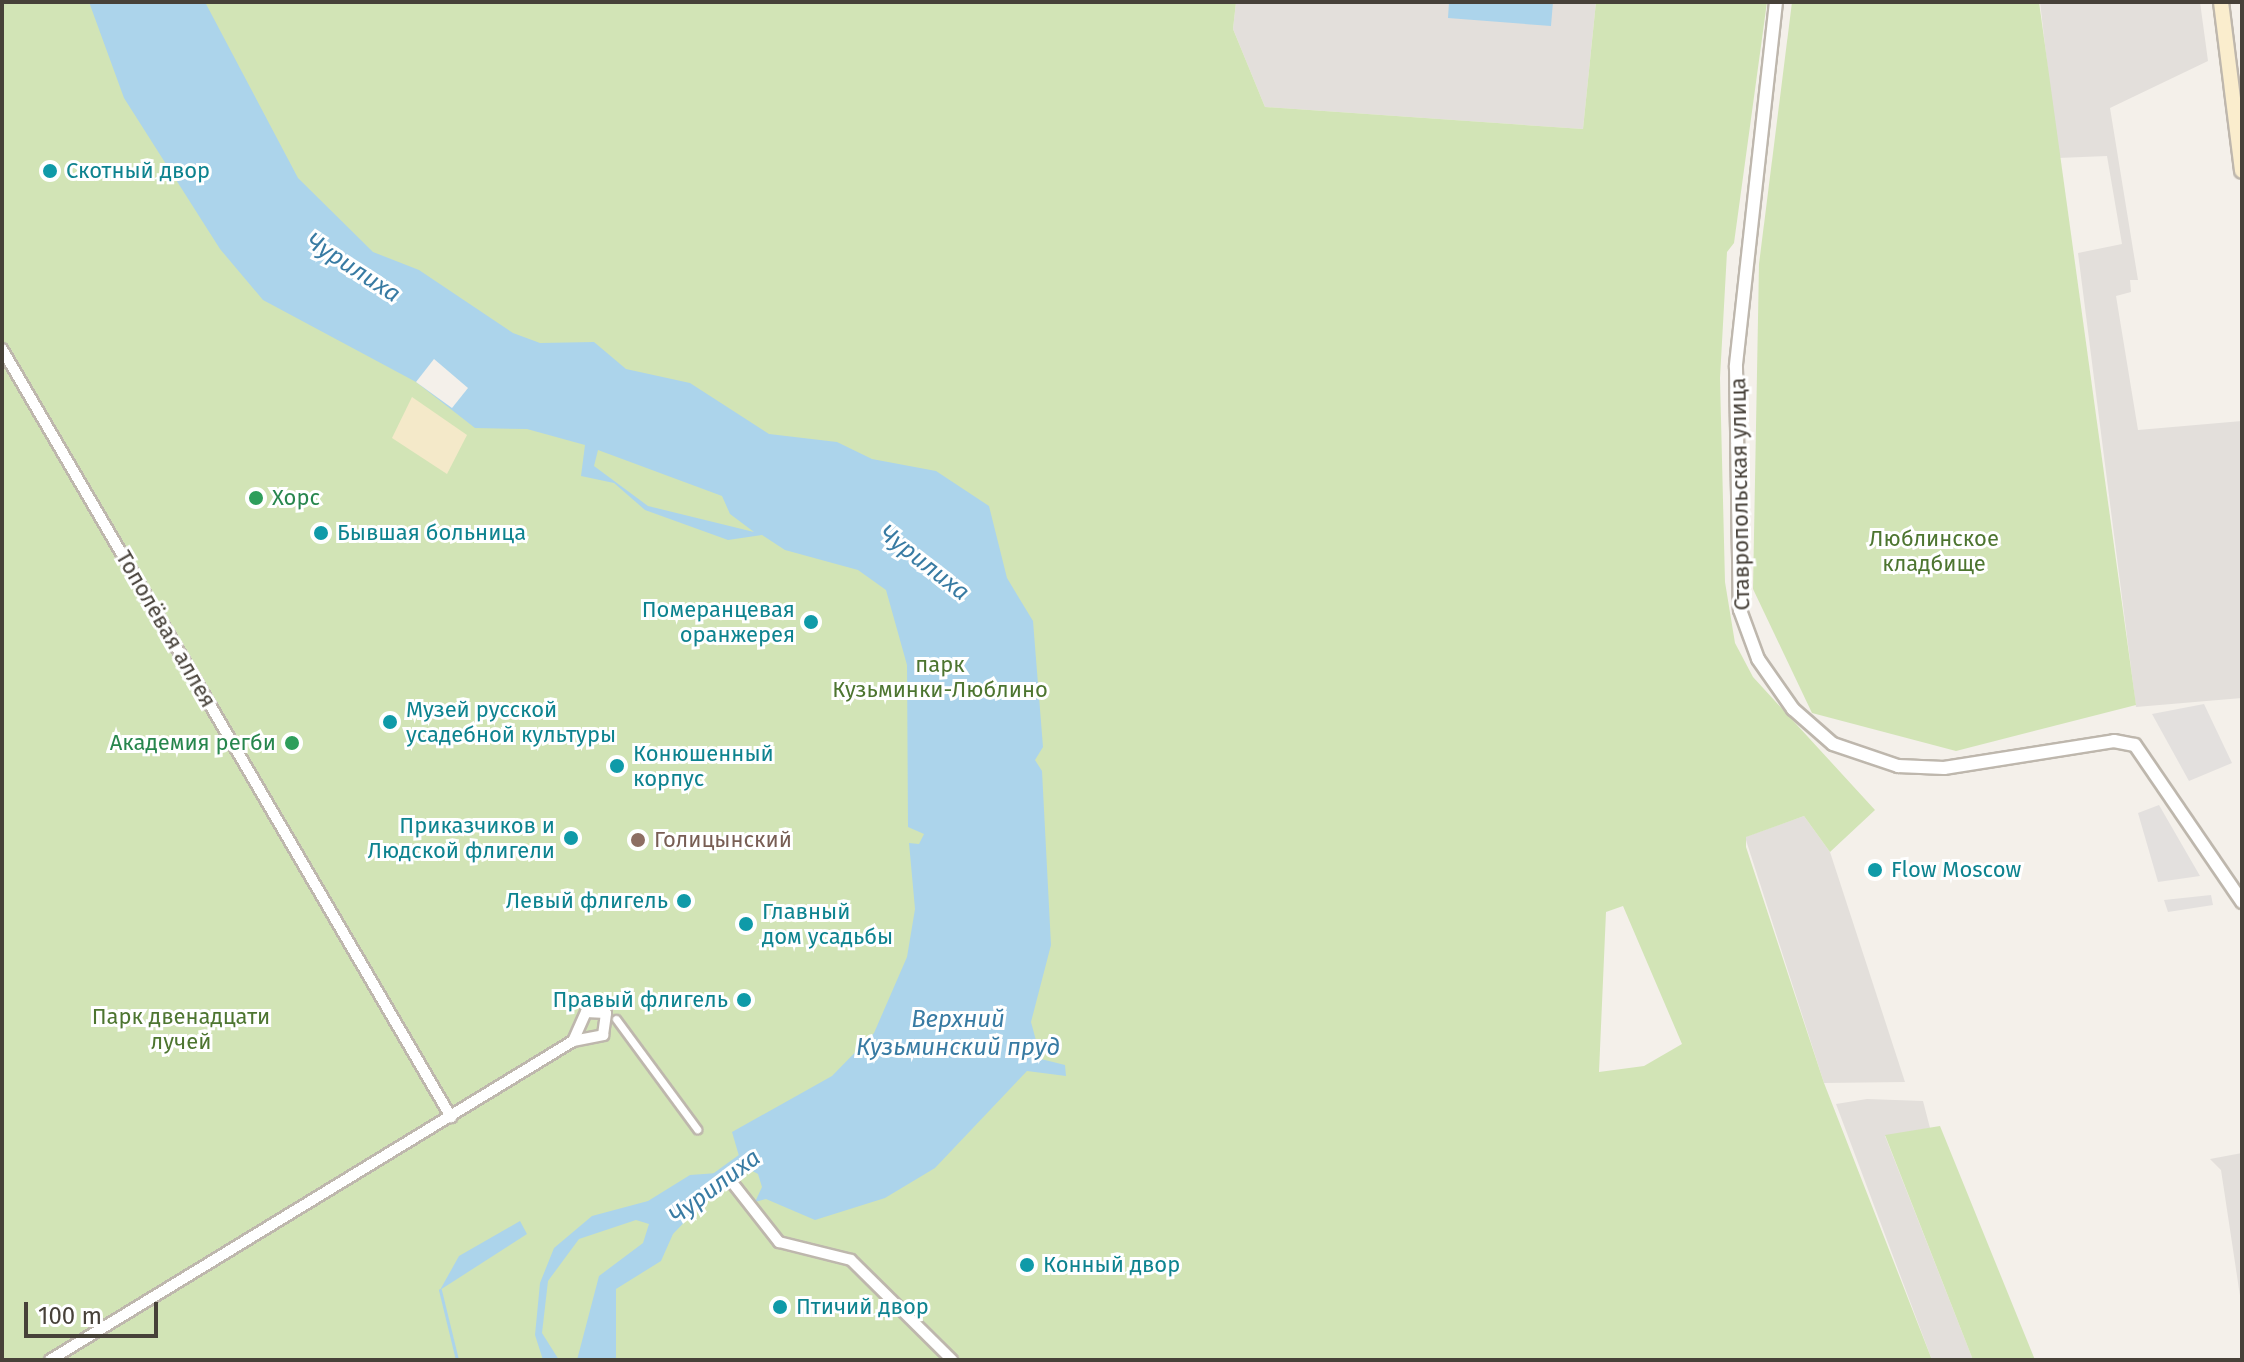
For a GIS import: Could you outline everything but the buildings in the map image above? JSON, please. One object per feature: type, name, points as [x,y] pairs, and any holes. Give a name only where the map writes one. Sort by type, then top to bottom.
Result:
[{"type":"main road","points":[[2221,2],[2242,171]]},
{"type":"street","name":"Ставропольская улица","points":[[1776,2],[1736,382],[1740,610],[1758,659],[1793,709],[1833,744],[1898,766],[1944,768],[2114,741],[2135,745],[2242,902]]},
{"type":"street","name":"Тополёвая аллея","points":[[2,349],[451,1117]]},
{"type":"street","points":[[50,1360],[570,1043],[608,1030],[608,1015],[592,1009],[570,1043]]},
{"type":"street","points":[[616,1019],[697,1129]]},
{"type":"street","points":[[582,1021],[594,1036]]},
{"type":"street","points":[[731,1181],[779,1242],[801,1242],[851,1260],[952,1360]]},
{"type":"shaded area","points":[[1236,2],[1596,2],[1583,129],[1265,107],[1233,29]]},
{"type":"shaded area","points":[[2040,2],[2200,2],[2208,61],[2110,108],[2138,280],[2130,280],[2131,292],[2116,296],[2138,430],[2242,421],[2242,698],[2136,707],[2078,253],[2122,244],[2107,156],[2058,158]]},
{"type":"shaded area","points":[[2204,704],[2232,763],[2189,781],[2152,714]]},
{"type":"shaded area","points":[[2159,805],[2200,876],[2158,882],[2138,813]]},
{"type":"shaded area","points":[[1804,816],[1830,852],[1905,1082],[1824,1083],[1745,837]]},
{"type":"shaded area","points":[[2211,895],[2213,905],[2168,912],[2164,900]]},
{"type":"shaded area","points":[[1867,1099],[1923,1101],[1930,1128],[1885,1136],[1973,1360],[1932,1360],[1836,1104]]},
{"type":"shaded area","points":[[2242,1153],[2242,1309],[2221,1170],[2210,1159]]},
{"type":"green space","name":"парк Кузьминки-Люблино","points":[[2,2],[1236,2],[1233,29],[1265,107],[1583,129],[1596,2],[1767,2],[1734,243],[1727,252],[1720,378],[1725,582],[1735,643],[1753,677],[1875,810],[1830,852],[1804,816],[1746,837],[1746,847],[1824,1083],[1932,1360],[2,1360]],"holes":[[[1623,906],[1682,1044],[1644,1066],[1599,1072],[1606,912]]]},
{"type":"green space","name":"Люблинское кладбище","points":[[1792,2],[2039,2],[2136,705],[1956,751],[1812,713],[1753,589],[1759,264]]},
{"type":"green space","points":[[1940,1126],[2035,1360],[1973,1360],[1885,1135]]},
{"type":"sand","points":[[412,397],[467,435],[447,474],[392,438]]},
{"type":"water","name":"Верхний Кузьминский пруд","points":[[89,2],[205,2],[298,178],[373,252],[419,270],[513,333],[540,343],[594,342],[626,369],[690,383],[769,434],[837,442],[872,459],[936,471],[989,506],[1007,578],[1033,621],[1043,747],[1035,760],[1042,771],[1051,945],[1031,1022],[1041,1059],[1065,1065],[1066,1076],[1027,1071],[935,1168],[885,1198],[815,1220],[766,1199],[755,1202],[762,1187],[758,1174],[747,1168],[732,1176],[726,1168],[739,1156],[732,1132],[832,1076],[874,1033],[907,957],[915,909],[909,843],[919,844],[924,834],[908,827],[907,665],[886,590],[858,570],[785,550],[762,535],[728,540],[645,510],[614,483],[581,476],[585,445],[527,429],[475,428],[416,382],[263,300],[220,249],[124,98]],"holes":[[[598,450],[722,496],[730,514],[754,532],[648,506],[594,466]]]},
{"type":"water","points":[[1449,2],[1553,2],[1551,26],[1448,18]]},
{"type":"water","points":[[718,1173],[724,1181],[673,1234],[661,1261],[616,1289],[616,1360],[577,1360],[599,1276],[643,1243],[649,1224],[636,1220],[579,1239],[548,1281],[542,1333],[559,1360],[543,1360],[535,1335],[540,1283],[554,1248],[592,1216],[648,1201],[690,1175]]},
{"type":"water","points":[[520,1221],[527,1234],[440,1290],[459,1256]]},
{"type":"pier","points":[[434,359],[468,388],[452,408],[416,382]]},
{"type":"waterway","name":"Чурилиха","points":[[704,1190],[747,1159]]},
{"type":"waterway","points":[[440,1290],[457,1360]]},
{"type":"place","name":"Скотный двор","points":[[50,171]]},
{"type":"place","name":"Хорс","points":[[256,498]]},
{"type":"place","name":"Бывшая больница","points":[[321,533]]},
{"type":"place","name":"Померанцевая оранжерея","points":[[811,622]]},
{"type":"place","name":"Музей русской усадебной культуры","points":[[390,722]]},
{"type":"place","name":"Академия регби","points":[[292,743]]},
{"type":"place","name":"Конюшенный корпус","points":[[617,766]]},
{"type":"place","name":"Приказчиков и Людской флигели","points":[[571,838]]},
{"type":"place","name":"Голицынский","points":[[638,840]]},
{"type":"place","name":"Flow Moscow","points":[[1875,870]]},
{"type":"place","name":"Левый флигель","points":[[684,901]]},
{"type":"place","name":"Главный дом усадьбы","points":[[746,924]]},
{"type":"place","name":"Правый флигель","points":[[744,1000]]},
{"type":"place","name":"Конный двор","points":[[1027,1265]]},
{"type":"place","name":"Птичий двор","points":[[780,1307]]},
{"type":"park label","name":"Парк двенадцати лучей","points":[[181,1028]]}]
